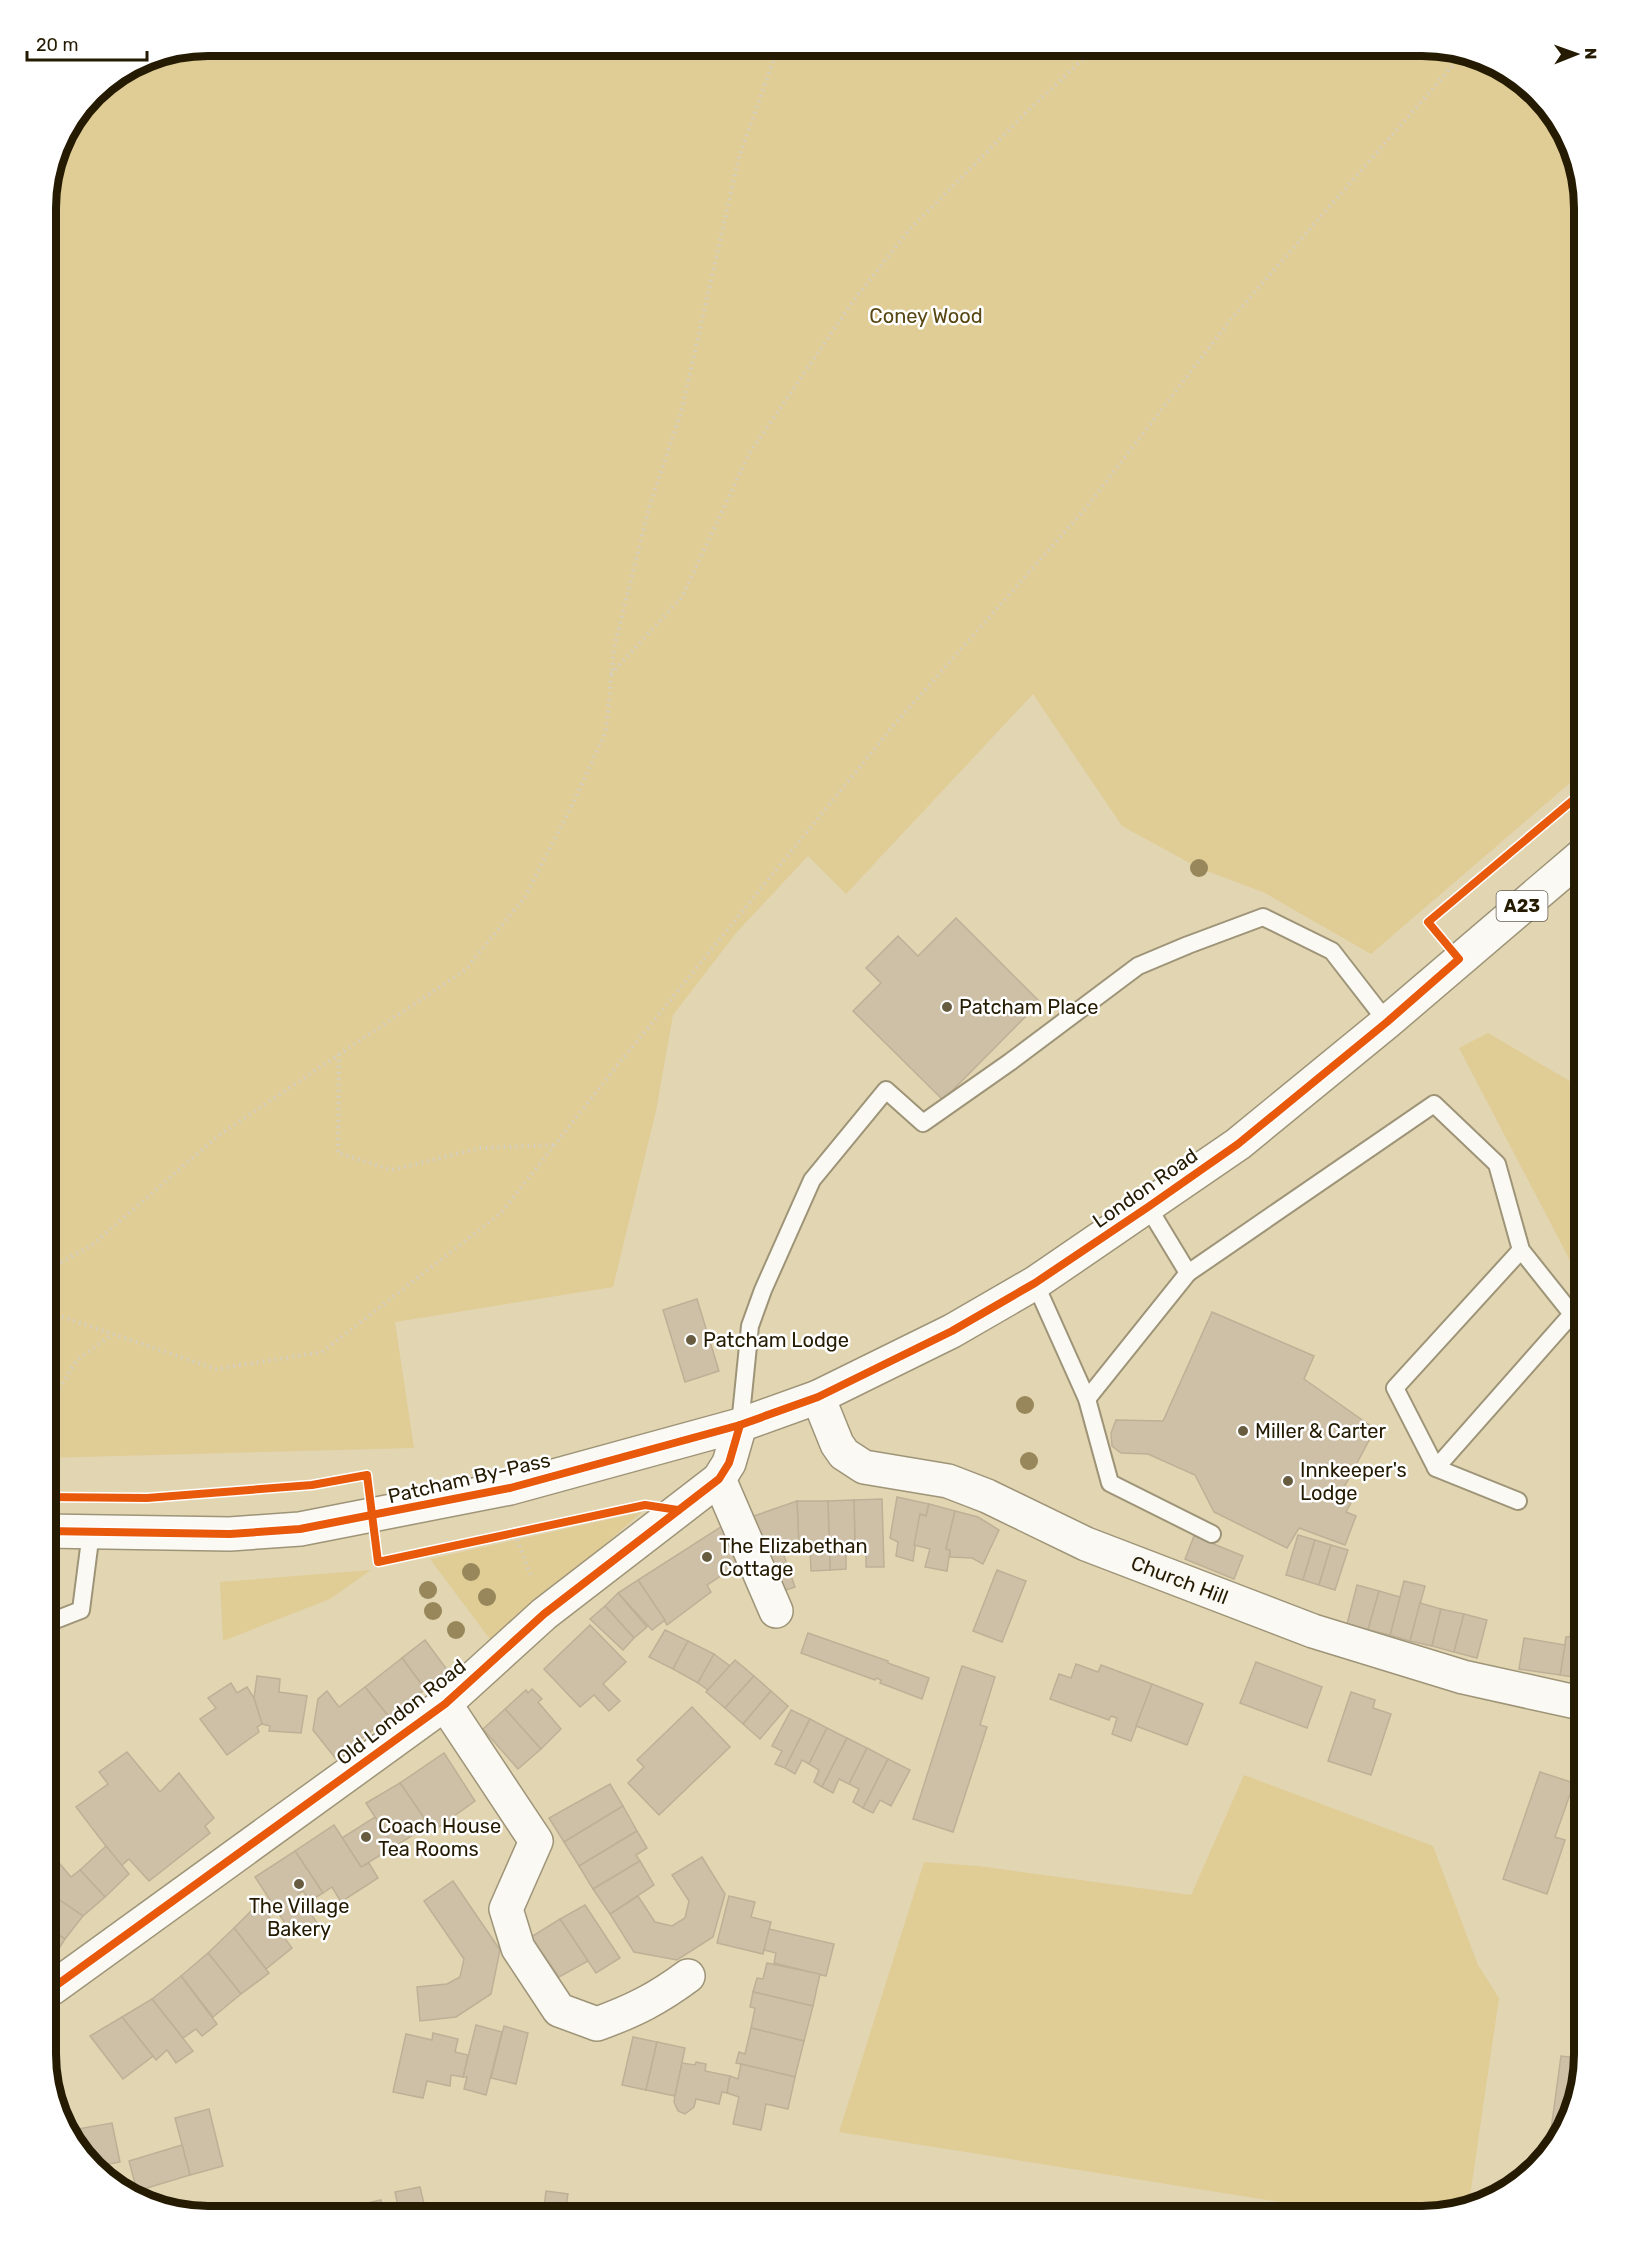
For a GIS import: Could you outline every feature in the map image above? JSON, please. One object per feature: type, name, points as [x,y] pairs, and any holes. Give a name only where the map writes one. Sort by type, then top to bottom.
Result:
[{"type":"main road","name":"London Road","points":[[818,1397],[952,1331],[1035,1283],[1238,1144],[1387,1022],[1574,862]]},
{"type":"main road","name":"Patcham By-Pass","points":[[56,1531],[230,1534],[300,1529],[510,1488],[740,1425],[818,1397]]},
{"type":"main road","name":"Church Hill","points":[[818,1397],[837,1444],[844,1454],[864,1467],[948,1481],[987,1496],[1086,1544],[1313,1631],[1463,1677],[1574,1702]]},
{"type":"main road","name":"Old London Road","points":[[56,1984],[445,1704],[544,1614],[719,1479],[729,1462],[740,1425]]},
{"type":"main road","points":[[719,1479],[776,1611]]},
{"type":"main road","points":[[445,1704],[536,1841],[506,1909],[518,1948],[559,2010],[597,2024],[660,1997],[688,1976]]},
{"type":"lane","points":[[740,1425],[750,1326],[763,1290],[812,1179],[886,1090],[923,1122],[1010,1062],[1138,966],[1263,917],[1332,951],[1387,1022]]},
{"type":"lane","points":[[1087,1399],[1188,1273],[1434,1104],[1497,1164],[1521,1250],[1572,1314],[1436,1468]]},
{"type":"lane","points":[[1148,1207],[1188,1273]]},
{"type":"lane","points":[[1518,1501],[1436,1468],[1395,1388],[1521,1250]]},
{"type":"lane","points":[[1035,1283],[1087,1399],[1110,1483],[1212,1533]]},
{"type":"lane","points":[[56,1620],[81,1610],[91,1532]]},
{"type":"path","points":[[56,1265],[92,1245],[219,1135],[465,970],[525,897],[573,803],[606,731],[614,648],[650,504],[681,413],[739,157],[775,56]]},
{"type":"path","points":[[611,674],[682,597],[749,454],[854,300],[909,230],[1086,56]]},
{"type":"path","points":[[56,1315],[216,1369],[322,1352],[501,1213],[893,726],[1085,509],[1232,318],[1458,60]]},
{"type":"path","points":[[339,1054],[338,1153],[392,1170],[480,1148],[555,1144]]},
{"type":"path","points":[[56,1394],[77,1360],[113,1334]]},
{"type":"path","points":[[505,1536],[526,1532]]},
{"type":"path","points":[[515,1534],[544,1614]]},
{"type":"green space","name":"Coney Wood","points":[[207,56],[1433,56],[1452,58],[1490,71],[1523,93],[1554,131],[1563,149],[1573,188],[1574,779],[1371,954],[1265,893],[1199,868],[1122,826],[1033,694],[846,894],[808,856],[736,933],[673,1015],[656,1111],[613,1287],[395,1322],[414,1448],[56,1458],[56,197],[67,149],[87,115],[107,93],[140,71],[168,61]]},
{"type":"green space","points":[[1488,1033],[1574,1084],[1574,1268],[1459,1048]]},
{"type":"green space","points":[[642,1512],[492,1642],[430,1559]]},
{"type":"green space","points":[[371,1570],[330,1599],[223,1641],[220,1582]]},
{"type":"green space","points":[[1244,1775],[1433,1846],[1478,1965],[1499,1998],[1470,2198],[1423,2206],[1305,2206],[839,2132],[924,1862],[978,1866],[1191,1895]]},
{"type":"building","name":"Patcham Place","points":[[956,918],[1040,1002],[943,1100],[853,1011],[881,983],[866,968],[898,936],[918,956]]},
{"type":"building","name":"Patcham Lodge","points":[[697,1299],[719,1371],[685,1382],[663,1310]]},
{"type":"building","name":"Miller & Carter","points":[[1212,1312],[1314,1356],[1304,1379],[1375,1429],[1339,1497],[1351,1503],[1346,1512],[1356,1516],[1345,1545],[1299,1528],[1287,1548],[1214,1512],[1195,1475],[1148,1454],[1121,1453],[1112,1446],[1111,1433],[1116,1420],[1163,1421]]},
{"type":"building","points":[[897,1497],[929,1504],[926,1516],[920,1514],[913,1561],[896,1556],[898,1542],[890,1538]]},
{"type":"building","points":[[882,1499],[884,1567],[866,1567],[866,1545],[855,1545],[854,1500]]},
{"type":"building","points":[[854,1500],[855,1545],[846,1545],[846,1569],[830,1570],[828,1501]]},
{"type":"building","points":[[797,1501],[828,1501],[830,1570],[811,1571],[810,1547],[799,1547]]},
{"type":"building","points":[[797,1501],[799,1547],[783,1553],[795,1587],[770,1595],[745,1519]]},
{"type":"building","points":[[929,1504],[955,1511],[946,1549],[950,1550],[947,1571],[925,1567],[930,1549],[914,1545],[920,1514],[926,1516]]},
{"type":"building","points":[[955,1511],[978,1517],[999,1530],[983,1564],[972,1558],[950,1557],[950,1550],[946,1549]]},
{"type":"building","points":[[727,1523],[745,1560],[707,1585],[711,1592],[667,1625],[638,1580]]},
{"type":"building","points":[[1298,1535],[1315,1540],[1303,1580],[1286,1575]]},
{"type":"building","points":[[1194,1536],[1243,1556],[1234,1579],[1185,1559]]},
{"type":"building","points":[[1315,1540],[1331,1545],[1319,1585],[1303,1580]]},
{"type":"building","points":[[1331,1545],[1348,1550],[1335,1590],[1319,1585]]},
{"type":"building","points":[[997,1570],[1026,1581],[1002,1642],[973,1631]]},
{"type":"building","points":[[638,1580],[665,1620],[652,1630],[618,1593]]},
{"type":"building","points":[[1404,1581],[1425,1586],[1410,1641],[1390,1635]]},
{"type":"building","points":[[1357,1585],[1379,1591],[1368,1630],[1347,1624]]},
{"type":"building","points":[[1379,1591],[1400,1597],[1390,1635],[1368,1630]]},
{"type":"building","points":[[618,1593],[647,1627],[634,1638],[605,1606]]},
{"type":"building","points":[[1420,1603],[1441,1609],[1432,1646],[1410,1641]]},
{"type":"building","points":[[605,1606],[634,1638],[623,1650],[590,1619]]},
{"type":"building","points":[[1441,1609],[1464,1614],[1454,1652],[1432,1646]]},
{"type":"building","points":[[1464,1614],[1487,1620],[1477,1658],[1454,1652]]},
{"type":"building","points":[[1572,1622],[1574,1622],[1574,1677],[1560,1675],[1566,1637],[1570,1637]]},
{"type":"building","points":[[590,1625],[626,1662],[603,1684],[620,1701],[609,1711],[594,1695],[580,1707],[544,1669]]},
{"type":"building","points":[[665,1630],[688,1641],[673,1669],[649,1657]]},
{"type":"building","points":[[808,1633],[929,1678],[922,1699],[880,1683],[881,1680],[876,1678],[875,1680],[801,1653]]},
{"type":"building","points":[[1524,1638],[1565,1645],[1560,1675],[1519,1669]]},
{"type":"building","points":[[425,1640],[448,1671],[425,1689],[402,1658]]},
{"type":"building","points":[[688,1641],[714,1654],[698,1683],[673,1669]]},
{"type":"building","points":[[714,1654],[730,1666],[708,1690],[698,1683]]},
{"type":"building","points":[[402,1658],[425,1689],[389,1717],[365,1687]]},
{"type":"building","points":[[735,1660],[754,1676],[725,1708],[706,1692]]},
{"type":"building","points":[[1256,1662],[1322,1687],[1307,1728],[1240,1703]]},
{"type":"building","points":[[1076,1664],[1098,1672],[1101,1665],[1152,1684],[1131,1741],[1112,1734],[1117,1718],[1111,1716],[1109,1720],[1050,1699],[1059,1674],[1071,1678]]},
{"type":"building","points":[[962,1666],[995,1677],[980,1725],[987,1727],[953,1832],[913,1819]]},
{"type":"building","points":[[257,1676],[280,1679],[279,1692],[307,1696],[301,1733],[269,1731],[270,1726],[262,1724],[254,1698]]},
{"type":"building","points":[[754,1676],[771,1691],[743,1724],[725,1708]]},
{"type":"building","points":[[231,1683],[237,1693],[247,1687],[254,1698],[262,1724],[257,1727],[259,1732],[227,1755],[200,1719],[216,1708],[208,1698]]},
{"type":"building","points":[[1152,1684],[1203,1704],[1187,1745],[1136,1726]]},
{"type":"building","points":[[365,1687],[389,1717],[336,1759],[313,1730],[318,1699],[327,1691],[339,1707]]},
{"type":"building","points":[[532,1689],[542,1699],[538,1702],[561,1729],[541,1749],[505,1709],[526,1690],[528,1693]]},
{"type":"building","points":[[771,1691],[788,1706],[760,1739],[743,1724]]},
{"type":"building","points":[[1351,1692],[1375,1700],[1373,1708],[1391,1714],[1371,1775],[1328,1761]]},
{"type":"building","points":[[692,1707],[730,1747],[659,1815],[628,1783],[644,1767],[637,1760]]},
{"type":"building","points":[[505,1709],[541,1749],[518,1769],[483,1729]]},
{"type":"building","points":[[791,1710],[810,1719],[785,1768],[775,1764],[782,1751],[772,1746]]},
{"type":"building","points":[[810,1719],[827,1728],[809,1764],[802,1760],[795,1774],[785,1768]]},
{"type":"building","points":[[827,1728],[847,1738],[822,1787],[814,1782],[819,1770],[809,1764]]},
{"type":"building","points":[[847,1738],[867,1748],[849,1784],[839,1779],[833,1793],[822,1787]]},
{"type":"building","points":[[867,1748],[888,1759],[863,1808],[853,1802],[859,1789],[849,1784]]},
{"type":"building","points":[[127,1752],[160,1792],[179,1773],[214,1818],[205,1826],[210,1833],[149,1881],[129,1859],[121,1866],[76,1807],[108,1784],[99,1772]]},
{"type":"building","points":[[444,1753],[475,1801],[433,1831],[400,1783]]},
{"type":"building","points":[[888,1759],[910,1770],[891,1806],[880,1800],[873,1813],[863,1808]]},
{"type":"building","points":[[1540,1772],[1574,1783],[1555,1837],[1565,1840],[1547,1894],[1503,1879]]},
{"type":"building","points":[[400,1783],[429,1825],[394,1847],[366,1803]]},
{"type":"building","points":[[610,1784],[623,1806],[564,1842],[549,1818]]},
{"type":"building","points":[[623,1806],[637,1831],[579,1866],[564,1842]]},
{"type":"building","points":[[375,1817],[394,1847],[361,1867],[342,1838]]},
{"type":"building","points":[[334,1825],[361,1867],[369,1863],[378,1878],[341,1902],[332,1887],[323,1893],[295,1851]]},
{"type":"building","points":[[637,1831],[647,1848],[636,1855],[640,1861],[593,1889],[579,1866]]},
{"type":"building","points":[[106,1846],[129,1874],[105,1897],[80,1870]]},
{"type":"building","points":[[295,1851],[323,1893],[310,1901],[303,1891],[298,1894],[317,1923],[294,1937],[255,1877]]},
{"type":"building","points":[[702,1857],[725,1894],[713,1937],[677,1960],[634,1952],[610,1914],[638,1896],[655,1922],[672,1926],[685,1918],[689,1901],[672,1875]]},
{"type":"building","points":[[640,1861],[654,1885],[610,1914],[593,1889]]},
{"type":"building","points":[[60,1864],[71,1877],[80,1870],[105,1897],[83,1916],[56,1898],[56,1868]]},
{"type":"building","points":[[453,1881],[500,1950],[491,1994],[456,2017],[420,2021],[417,1987],[447,1984],[460,1977],[464,1959],[424,1901]]},
{"type":"building","points":[[729,1896],[755,1902],[751,1917],[771,1922],[763,1954],[717,1943]]},
{"type":"building","points":[[56,1898],[83,1916],[65,1939],[56,1933]]},
{"type":"building","points":[[259,1903],[292,1948],[266,1969],[234,1928]]},
{"type":"building","points":[[585,1905],[620,1958],[596,1973],[560,1919]]},
{"type":"building","points":[[560,1919],[588,1961],[559,1977],[531,1937]]},
{"type":"building","points":[[234,1928],[269,1973],[241,1994],[208,1953]]},
{"type":"building","points":[[769,1929],[834,1944],[826,1976],[774,1963],[776,1953],[764,1950]]},
{"type":"building","points":[[56,1933],[65,1939],[56,1953]]},
{"type":"building","points":[[208,1953],[241,1994],[213,2017],[181,1976]]},
{"type":"building","points":[[767,1963],[820,1974],[813,2006],[753,1992],[757,1978],[763,1979]]},
{"type":"building","points":[[181,1976],[217,2024],[202,2036],[196,2029],[183,2038],[152,1999]]},
{"type":"building","points":[[753,1992],[813,2006],[804,2041],[751,2028],[755,2008],[750,2007]]},
{"type":"building","points":[[152,1999],[193,2051],[176,2063],[167,2050],[156,2060],[122,2017]]},
{"type":"building","points":[[122,2017],[153,2056],[123,2079],[90,2036]]},
{"type":"building","points":[[476,2025],[502,2032],[486,2095],[464,2089],[467,2077],[463,2077]]},
{"type":"building","points":[[504,2026],[528,2033],[516,2084],[491,2078]]},
{"type":"building","points":[[751,2028],[804,2041],[795,2077],[736,2063],[739,2052],[745,2054]]},
{"type":"building","points":[[433,2033],[458,2039],[455,2052],[468,2055],[463,2077],[451,2075],[450,2086],[427,2081],[423,2098],[393,2092],[406,2034],[432,2040]]},
{"type":"building","points":[[633,2037],[657,2042],[646,2090],[622,2085]]},
{"type":"building","points":[[657,2042],[685,2048],[675,2096],[646,2090]]},
{"type":"building","points":[[1561,2056],[1574,2058],[1569,2093],[1563,2112],[1550,2136]]},
{"type":"building","points":[[696,2062],[706,2064],[705,2071],[730,2076],[727,2093],[722,2092],[719,2104],[696,2099],[694,2107],[685,2114],[678,2111],[674,2102],[675,2096],[682,2063],[695,2065]]},
{"type":"building","points":[[741,2064],[795,2077],[788,2109],[766,2104],[761,2130],[733,2124],[739,2097],[727,2093],[730,2076],[738,2079]]},
{"type":"building","points":[[209,2109],[223,2166],[190,2175],[175,2118]]},
{"type":"building","points":[[112,2123],[120,2162],[104,2165],[76,2129]]},
{"type":"building","points":[[182,2145],[190,2175],[141,2190],[136,2188],[129,2161]]},
{"type":"building","points":[[420,2187],[424,2205],[398,2205],[395,2192]]},
{"type":"building","points":[[546,2191],[568,2194],[566,2205],[544,2205]]},
{"type":"building","points":[[381,2200],[382,2205],[358,2205]]},
{"type":"cycle path","points":[[56,1531],[230,1534],[300,1529],[510,1488],[740,1425],[818,1397],[952,1331],[1035,1283],[1238,1144],[1387,1022],[1459,959],[1428,922],[1574,799]]},
{"type":"cycle path","points":[[56,1986],[445,1704],[544,1614],[719,1479],[729,1463],[740,1425]]},
{"type":"cycle path","points":[[56,1497],[147,1498],[312,1485],[367,1475],[378,1562],[645,1505],[678,1510]]},
{"type":"place","name":"Patcham Place","points":[[947,1007]]},
{"type":"place","name":"Patcham Lodge","points":[[691,1340]]},
{"type":"place","name":"Miller & Carter","points":[[1243,1431]]},
{"type":"place","name":"Innkeeper's Lodge","points":[[1288,1481]]},
{"type":"place","name":"The Elizabethan Cottage","points":[[707,1557]]},
{"type":"place","name":"Coach House Tea Rooms","points":[[366,1837]]},
{"type":"place","name":"The Village Bakery","points":[[299,1884]]}]
